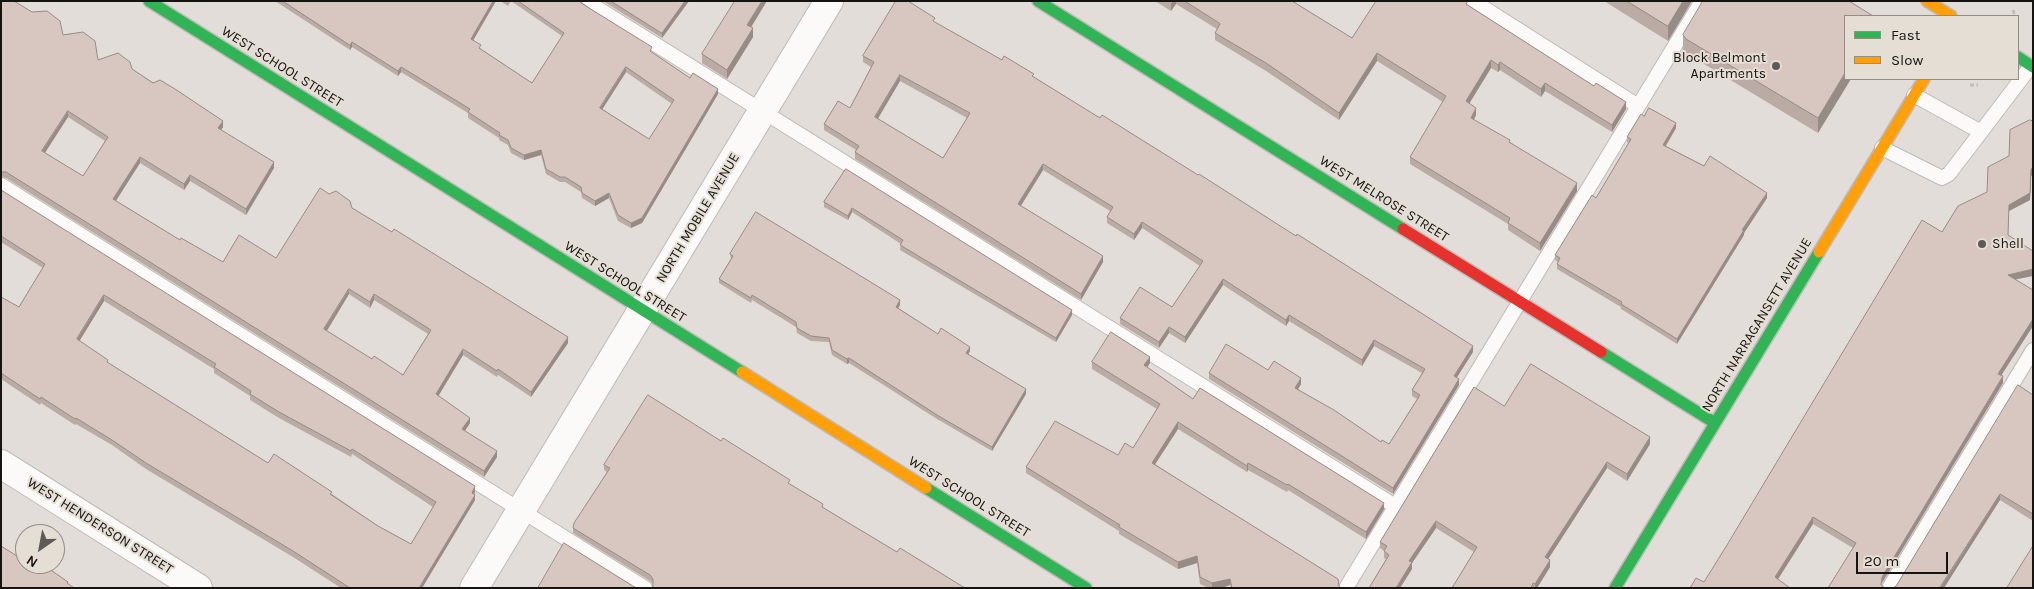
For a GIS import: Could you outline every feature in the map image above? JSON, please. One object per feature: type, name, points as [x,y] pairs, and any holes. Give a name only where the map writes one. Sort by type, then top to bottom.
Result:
[{"type":"street","name":"WEST SCHOOL STREET","points":[[149,1],[1086,588]]},
{"type":"street","name":"NORTH MOBILE AVENUE","points":[[474,588],[829,1]]},
{"type":"street","name":"WEST MELROSE STREET","points":[[1038,1],[1715,423]]},
{"type":"street","points":[[1928,1],[1949,15]]},
{"type":"street","points":[[2019,58],[2032,66]]},
{"type":"street","name":"NORTH NARRAGANSETT AVENUE","points":[[1615,588],[1923,80]]},
{"type":"street","name":"WEST HENDERSON STREET","points":[[1,464],[198,588]]},
{"type":"lane","points":[[586,1],[1395,506]]},
{"type":"lane","points":[[1473,1],[1638,106]]},
{"type":"lane","points":[[1346,588],[1702,1]]},
{"type":"lane","points":[[1882,148],[1942,178],[1949,174],[2032,66]]},
{"type":"lane","points":[[1914,95],[1980,132]]},
{"type":"lane","points":[[1,185],[645,588]]},
{"type":"lane","points":[[1889,588],[2033,350]]},
{"type":"path","points":[[2013,10],[2015,15]]},
{"type":"path","points":[[1970,85],[1978,85]]},
{"type":"building","points":[[1,1],[14,1],[32,12],[47,11],[60,21],[63,35],[83,32],[95,41],[98,60],[118,53],[130,62],[132,69],[153,83],[160,80],[175,89],[223,121],[218,128],[274,162],[246,209],[190,175],[184,184],[140,157],[113,199],[180,240],[181,238],[223,262],[239,235],[276,258],[320,188],[329,194],[336,191],[350,201],[352,208],[392,232],[394,229],[568,337],[531,392],[498,369],[497,371],[463,349],[436,394],[470,418],[462,429],[497,451],[484,471],[6,172],[1,172]],"holes":[[[68,111],[108,137],[83,176],[42,151]],[[349,289],[370,302],[374,294],[431,330],[403,375],[374,356],[372,359],[324,329]]]},
{"type":"building","points":[[283,1],[493,1],[471,39],[481,45],[479,48],[532,83],[564,33],[518,1],[580,1],[652,47],[650,51],[690,78],[693,73],[718,89],[642,218],[631,223],[618,215],[609,193],[595,201],[582,193],[581,187],[565,177],[560,177],[546,169],[541,150],[524,155],[511,148],[508,140],[468,112],[470,109],[401,67],[398,71],[352,42],[350,45]],"holes":[[[626,67],[674,100],[649,139],[600,108]]]},
{"type":"building","points":[[611,1],[685,1],[662,33]]},
{"type":"building","points":[[735,1],[762,1],[747,25],[753,28],[727,70],[702,54]]},
{"type":"building","points":[[896,1],[908,1],[935,18],[933,21],[1002,60],[1004,56],[1034,74],[1032,76],[1100,118],[1102,115],[1296,236],[1297,234],[1473,346],[1454,376],[1459,379],[1393,488],[1209,373],[1226,344],[1268,370],[1274,361],[1301,378],[1295,388],[1334,410],[1381,442],[1382,440],[1389,444],[1420,395],[1412,390],[1425,369],[1374,340],[1362,360],[1289,315],[1286,320],[1223,279],[1185,337],[1169,327],[1159,342],[1120,318],[1140,287],[1172,307],[1203,261],[1142,222],[1134,234],[1107,217],[1113,207],[1043,164],[1018,204],[1103,256],[1081,294],[855,152],[859,146],[824,124],[838,101],[850,108],[874,62],[863,56]],"holes":[[[900,75],[970,113],[943,158],[875,117]]]},
{"type":"building","points":[[1185,1],[1292,1],[1352,38],[1376,1],[1468,1],[1466,4],[1594,86],[1596,83],[1626,102],[1612,125],[1545,83],[1541,89],[1500,62],[1498,65],[1491,60],[1466,101],[1476,108],[1471,118],[1510,140],[1509,142],[1577,183],[1540,243],[1508,223],[1510,218],[1410,157],[1446,96],[1377,53],[1339,113],[1266,63],[1215,33],[1220,24]]},
{"type":"building","points":[[1627,1],[1683,1],[1668,26]]},
{"type":"building","name":"Block Belmont Apartments","points":[[1703,1],[1849,1],[1871,15],[1844,15],[1844,75],[1818,118],[1686,39],[1683,35]]},
{"type":"building","points":[[1649,108],[1676,123],[1663,145],[1704,166],[1710,156],[1767,193],[1742,230],[1744,230],[1677,339],[1621,304],[1622,302],[1557,264],[1560,258],[1555,255],[1592,195],[1596,198],[1631,139],[1627,137],[1641,114],[1644,116]]},
{"type":"building","points":[[2030,120],[2033,121],[2033,168],[2031,169],[2030,193],[2009,205],[2008,235],[2033,251],[2033,269],[2008,275],[2033,290],[2033,319],[1998,374],[2003,376],[1882,577],[1881,585],[1885,588],[1828,588],[1856,543],[1813,517],[1775,577],[1790,588],[1690,588],[1696,578],[1704,582],[1922,220],[1942,232],[1958,206],[1987,192],[1988,167],[2009,156],[2010,130]]},
{"type":"building","points":[[846,169],[1072,310],[1056,338],[900,245],[903,240],[852,208],[848,216],[824,202]]},
{"type":"building","points":[[1,190],[475,486],[472,493],[475,495],[419,588],[350,588],[76,418],[41,397],[40,399],[1,373],[1,297],[19,307],[45,264],[1,236]],"holes":[[[104,295],[216,364],[214,367],[251,391],[250,394],[351,451],[352,449],[436,502],[411,544],[378,526],[330,494],[332,492],[274,454],[268,463],[107,362],[108,360],[77,339]]]},
{"type":"building","points":[[756,212],[900,300],[896,307],[938,334],[941,328],[970,347],[966,353],[1026,389],[992,447],[937,415],[849,358],[847,359],[832,350],[829,338],[811,336],[797,328],[796,322],[752,295],[751,298],[719,279],[733,256],[730,254]]},
{"type":"building","points":[[1111,332],[1150,357],[1144,365],[1193,399],[1200,388],[1384,503],[1366,532],[1288,484],[1248,463],[1247,466],[1178,422],[1152,463],[1338,579],[1341,588],[1232,588],[1230,579],[1212,583],[1200,577],[1197,556],[1178,562],[1119,527],[1120,525],[1026,467],[1055,421],[1118,455],[1125,443],[1133,448],[1160,404],[1092,362]]},
{"type":"building","points":[[1531,364],[1650,437],[1627,474],[1607,462],[1545,557],[1550,560],[1531,588],[1452,588],[1477,547],[1436,521],[1409,561],[1412,562],[1396,588],[1369,588],[1389,555],[1384,551],[1387,546],[1380,542],[1474,387],[1504,406]]},
{"type":"building","points":[[2018,385],[2033,395],[2033,514],[2000,494],[1941,588],[1893,588],[1896,586]]},
{"type":"building","points":[[648,395],[721,441],[723,438],[790,480],[788,483],[823,504],[822,507],[897,552],[900,548],[965,588],[652,588],[653,579],[650,575],[573,528],[574,523],[610,468],[604,465]]},
{"type":"building","points":[[564,543],[636,588],[538,588]]},
{"type":"building","points":[[1,546],[15,555],[15,574],[56,574],[74,588],[1,588]]},
{"type":"building","points":[[2033,546],[2033,588],[2007,588]]},
{"type":"traffic: fast","points":[[149,1],[742,372]]},
{"type":"traffic: fast","points":[[1038,1],[1403,229]]},
{"type":"traffic: fast","points":[[2019,58],[2033,67]]},
{"type":"traffic: fast","points":[[1615,588],[1819,252]]},
{"type":"traffic: fast","points":[[1601,352],[1715,423]]},
{"type":"traffic: fast","points":[[926,488],[1086,588]]},
{"type":"traffic: slow","points":[[1927,1],[1949,15]]},
{"type":"traffic: slow","points":[[1819,252],[1923,80]]},
{"type":"traffic: slow","points":[[742,372],[926,488]]},
{"type":"traffic: jam","points":[[1403,229],[1601,352]]},
{"type":"place","name":"Block Belmont Apartments","points":[[1776,66]]},
{"type":"place","name":"Shell","points":[[1982,244]]}]
